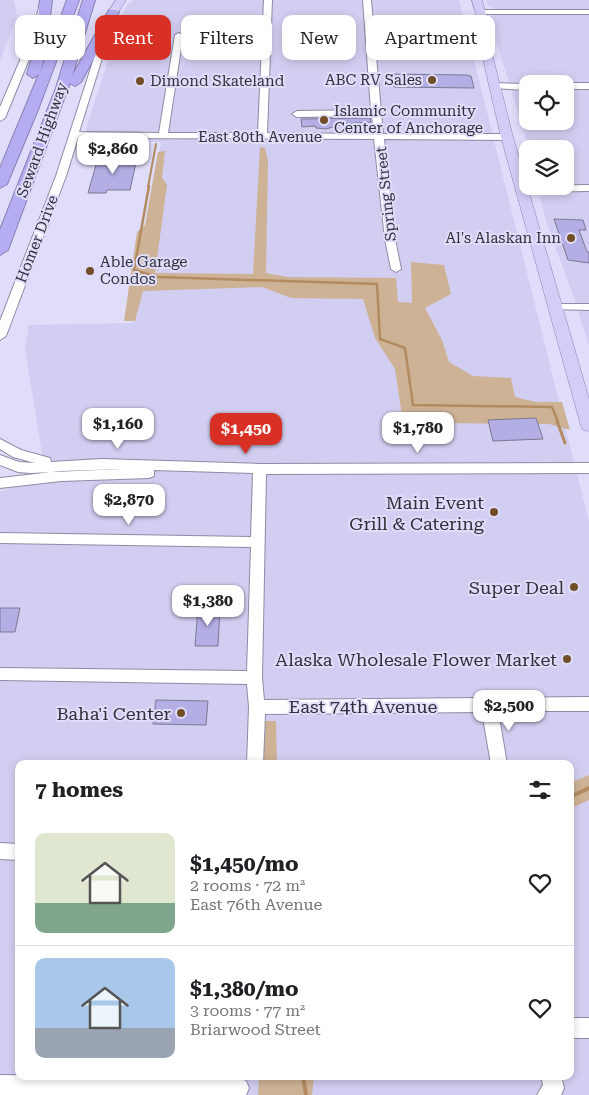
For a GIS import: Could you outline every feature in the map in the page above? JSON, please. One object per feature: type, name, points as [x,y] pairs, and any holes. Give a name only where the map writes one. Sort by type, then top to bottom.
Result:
[{"type":"highway","points":[[0,166],[37,66],[46,0]]},
{"type":"highway","name":"Seward Highway","points":[[0,184],[40,88],[72,0]]},
{"type":"highway","name":"Seward Highway","points":[[0,250],[40,151],[67,75],[89,0]]},
{"type":"highway","points":[[40,151],[113,12]]},
{"type":"main road","name":"Homer Drive","points":[[113,12],[121,0]]},
{"type":"main road","points":[[469,0],[480,12]]},
{"type":"main road","points":[[469,0],[472,15]]},
{"type":"main road","points":[[477,0],[481,15]]},
{"type":"main road","points":[[488,60],[519,179]]},
{"type":"main road","points":[[524,195],[589,426]]},
{"type":"street","points":[[0,118],[38,30],[46,0]]},
{"type":"street","points":[[262,136],[268,0]]},
{"type":"street","name":"Spring Street","points":[[367,0],[376,113],[390,239],[396,268]]},
{"type":"street","name":"Homer Drive","points":[[0,336],[38,238],[74,136],[113,12]]},
{"type":"street","points":[[480,12],[589,12]]},
{"type":"street","points":[[163,136],[180,35]]},
{"type":"street","points":[[494,86],[519,87]]},
{"type":"street","points":[[574,86],[589,86]]},
{"type":"street","points":[[297,114],[376,113]]},
{"type":"street","name":"East 80th Avenue","points":[[74,136],[507,137]]},
{"type":"street","points":[[574,188],[589,188]]},
{"type":"street","points":[[554,307],[589,307]]},
{"type":"street","points":[[0,443],[16,454],[33,460],[101,464],[260,469],[589,468]]},
{"type":"street","points":[[0,460],[18,467],[31,468],[101,464]]},
{"type":"street","points":[[0,483],[18,480],[232,468]]},
{"type":"street","points":[[255,760],[257,707],[254,678],[260,469]]},
{"type":"street","points":[[0,487],[18,480]]},
{"type":"street","points":[[0,538],[258,542]]},
{"type":"street","points":[[0,674],[254,678]]},
{"type":"street","name":"East 74th Avenue","points":[[257,707],[589,704]]},
{"type":"street","points":[[489,705],[498,760]]},
{"type":"street","points":[[0,852],[15,852]]},
{"type":"street","points":[[574,1028],[589,1028]]},
{"type":"street","points":[[547,1095],[554,1088],[552,1080]]},
{"type":"street","points":[[0,1085],[240,1086]]},
{"type":"shaded area","points":[[0,0],[14,0],[17,15],[15,15],[15,21],[0,60]]},
{"type":"shaded area","points":[[133,0],[459,0],[463,15],[366,15],[366,60],[474,60],[589,522],[589,1095],[0,1095],[0,492],[38,478],[42,453],[25,349],[29,325],[133,323],[135,289],[161,142],[84,141],[86,128],[108,60],[171,60],[171,15],[123,15],[126,6]]},
{"type":"shaded area","points":[[486,0],[589,0],[589,83],[574,83],[574,75],[519,75],[519,116],[495,37],[494,15],[497,14],[495,9],[488,6]]},
{"type":"shaded area","points":[[574,85],[589,90],[589,346],[546,221],[539,195],[574,195],[574,140],[526,140],[523,130],[574,130]]},
{"type":"shaded area","points":[[260,147],[265,148],[268,161],[266,273],[287,277],[396,278],[398,302],[412,303],[411,262],[444,265],[451,294],[425,308],[442,340],[449,362],[473,376],[511,378],[515,397],[536,402],[562,402],[570,430],[549,424],[435,423],[434,439],[405,436],[395,369],[375,338],[363,299],[291,298],[262,287],[143,291],[135,321],[124,321],[137,232],[145,225],[158,152],[165,151],[162,178],[167,185],[155,273],[253,274]]},
{"type":"shaded area","points":[[264,721],[276,721],[277,760],[263,760]]},
{"type":"shaded area","points":[[589,775],[589,800],[574,807],[574,781]]},
{"type":"shaded area","points":[[259,1080],[314,1080],[312,1095],[258,1095]]},
{"type":"building","name":"ABC RV Sales","points":[[392,74],[466,75],[471,76],[474,88],[394,87]]},
{"type":"building","points":[[370,118],[371,122],[343,124],[326,129],[316,128],[315,126],[302,127],[301,119]]},
{"type":"building","points":[[98,158],[137,158],[130,190],[107,190],[106,193],[88,193]]},
{"type":"building","name":"Al's Alaskan Inn","points":[[554,219],[583,220],[586,230],[579,230],[587,252],[589,252],[589,263],[568,260]]},
{"type":"building","points":[[536,418],[543,439],[493,441],[488,420]]},
{"type":"building","points":[[0,608],[20,608],[15,632],[0,632]]},
{"type":"building","points":[[198,608],[220,608],[218,646],[195,646]]},
{"type":"building","name":"Baha'i Center","points":[[156,700],[208,701],[206,725],[153,724]]},
{"type":"waterway","points":[[148,187],[156,144]]},
{"type":"waterway","points":[[149,186],[134,270],[158,277],[377,284],[380,339],[405,348],[413,405],[552,407],[558,422]]},
{"type":"waterway","points":[[557,421],[565,443]]},
{"type":"waterway","points":[[574,795],[589,788]]},
{"type":"waterway","points":[[304,1080],[306,1095]]},
{"type":"place","name":"ABC RV Sales","points":[[432,80]]},
{"type":"place","name":"Dimond Skateland","points":[[140,81]]},
{"type":"place","name":"Islamic Community Center of Anchorage","points":[[324,120]]},
{"type":"place","name":"Al's Alaskan Inn","points":[[571,238]]},
{"type":"place","name":"Able Garage Condos","points":[[90,271]]},
{"type":"place","name":"Main Event Grill & Catering","points":[[494,512]]},
{"type":"place","name":"Super Deal","points":[[574,587]]},
{"type":"place","name":"Alaska Wholesale Flower Market","points":[[567,659]]},
{"type":"place","name":"Baha'i Center","points":[[181,713]]}]
